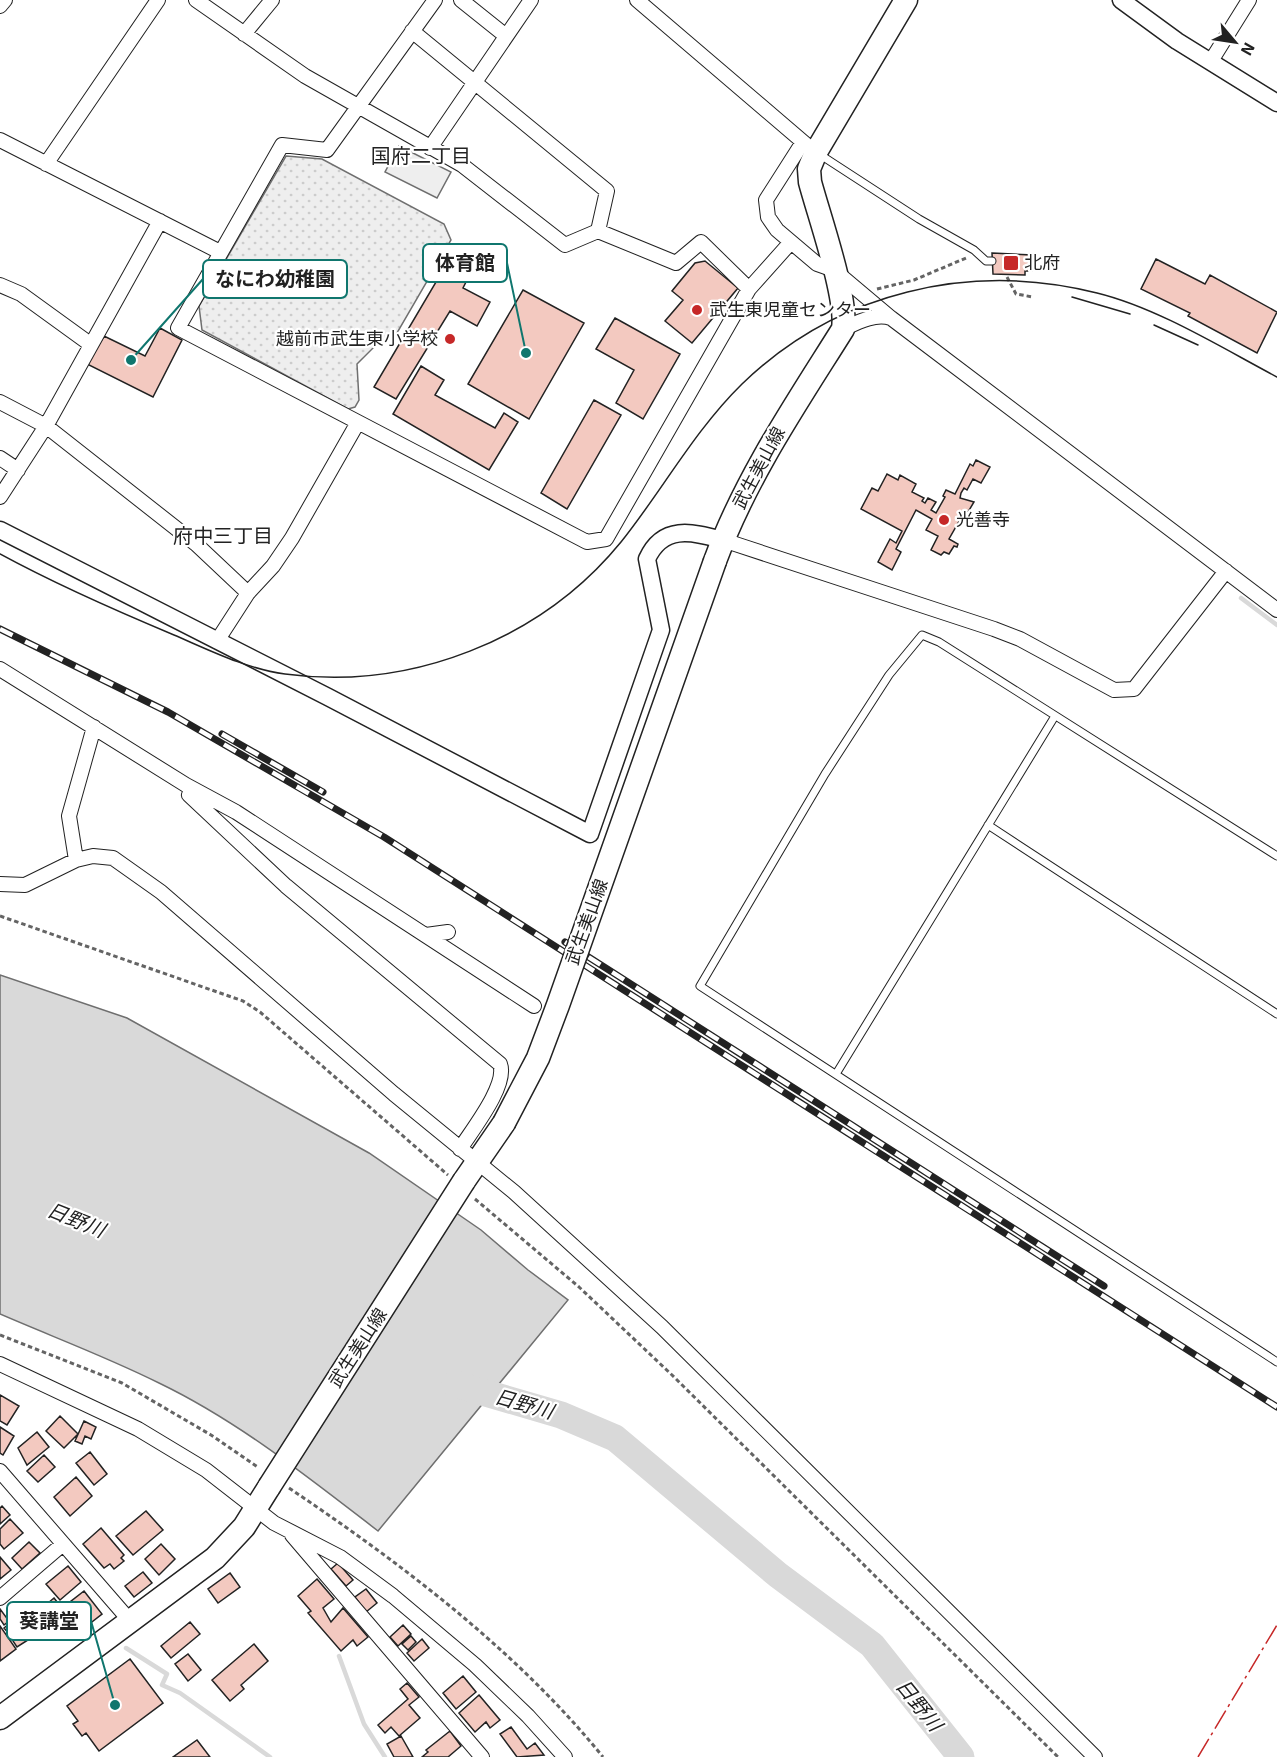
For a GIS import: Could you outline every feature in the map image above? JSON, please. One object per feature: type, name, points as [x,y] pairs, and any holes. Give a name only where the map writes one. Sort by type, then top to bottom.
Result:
[{"type":"main road","points":[[843,329],[843,314],[834,270],[810,182],[809,147],[906,0]]},
{"type":"main road","name":"武生美山線","points":[[0,1718],[222,1552],[274,1482],[460,1183],[469,1155],[504,1123],[538,1058],[719,551],[739,504],[784,422],[843,329]]},
{"type":"street","points":[[0,6],[5,0]]},
{"type":"street","points":[[46,164],[158,0]]},
{"type":"street","points":[[196,0],[305,76],[462,165],[565,245],[598,231],[676,263],[701,242],[749,289]]},
{"type":"street","points":[[244,34],[272,0]]},
{"type":"street","points":[[435,0],[356,106],[327,150],[282,145],[177,328],[586,542],[606,539],[749,289],[791,242]]},
{"type":"street","points":[[461,0],[506,36]]},
{"type":"street","points":[[430,147],[531,0]]},
{"type":"street","points":[[637,0],[809,147],[766,200],[768,217],[777,230],[817,264],[834,270],[891,318],[1277,610]]},
{"type":"street","points":[[1121,0],[1157,28],[1277,103]]},
{"type":"street","points":[[1210,61],[1249,0]]},
{"type":"street","points":[[412,31],[476,81],[607,191],[598,231]]},
{"type":"street","points":[[0,140],[220,252]]},
{"type":"street","points":[[0,497],[46,426],[160,221]]},
{"type":"street","points":[[0,285],[21,294],[90,345]]},
{"type":"street","points":[[843,329],[861,320],[885,316],[891,318]]},
{"type":"street","points":[[0,402],[46,426],[196,544],[248,593]]},
{"type":"street","points":[[217,641],[248,593],[273,566],[292,538],[357,424]]},
{"type":"street","points":[[0,458],[18,470]]},
{"type":"street","points":[[0,530],[590,834],[661,630],[647,559],[658,541],[688,532],[719,551],[1003,632],[1114,690],[1125,692],[1134,689],[1226,571]]},
{"type":"street","points":[[0,669],[192,789],[236,812],[534,1006]]},
{"type":"street","points":[[75,860],[69,816],[94,727]]},
{"type":"street","points":[[192,789],[189,795],[266,869],[500,1064],[502,1071],[499,1085],[469,1155]]},
{"type":"street","points":[[0,884],[25,885],[75,860],[93,856],[113,858],[138,874],[469,1155],[662,1327],[1095,1757]]},
{"type":"street","points":[[426,935],[448,932]]},
{"type":"street","points":[[0,1364],[128,1425],[186,1457],[255,1510],[288,1531],[333,1552],[393,1596],[503,1691],[565,1757]]},
{"type":"street","points":[[0,1471],[131,1622]]},
{"type":"street","points":[[288,1531],[482,1757]]},
{"type":"street","points":[[0,1598],[63,1544]]},
{"type":"lane","points":[[809,147],[919,219],[974,250],[986,261],[992,261]]},
{"type":"lane","points":[[1277,856],[939,642],[922,635],[889,675],[825,774],[700,986],[1277,1362]]},
{"type":"lane","points":[[836,1074],[1055,716]]},
{"type":"lane","points":[[988,825],[1277,1014]]},
{"type":"path","points":[[865,294],[914,280],[964,261],[974,250]]},
{"type":"path","points":[[1007,277],[1016,294],[1033,297]]},
{"type":"path","points":[[0,916],[243,1001],[260,1012],[579,1287],[672,1375],[1058,1757]]},
{"type":"path","points":[[0,1335],[122,1383],[202,1430],[274,1482],[363,1540],[495,1646],[551,1700],[603,1757]]},
{"type":"shaded area","points":[[399,146],[451,172],[437,198],[385,172]]},
{"type":"shaded area","points":[[286,156],[322,159],[444,224],[451,240],[397,333],[377,344],[357,364],[359,400],[355,407],[348,409],[202,330],[199,306]]},
{"type":"water","points":[[0,975],[127,1018],[369,1153],[481,1230],[568,1300],[378,1531],[245,1432],[188,1398],[120,1364],[0,1314]]},
{"type":"building","points":[[992,253],[1032,255],[1032,271],[1025,271],[1025,275],[993,274]]},
{"type":"building","points":[[1156,259],[1205,284],[1210,275],[1277,312],[1257,353],[1188,316],[1190,313],[1141,289]]},
{"type":"building","name":"武生東児童センター","points":[[705,261],[738,288],[692,343],[665,321],[683,300],[672,291],[695,263]]},
{"type":"building","points":[[446,265],[468,278],[463,288],[490,302],[477,326],[450,311],[396,399],[374,387]]},
{"type":"building","points":[[523,290],[584,323],[529,419],[468,384]]},
{"type":"building","points":[[615,318],[680,354],[643,419],[616,403],[634,370],[596,349]]},
{"type":"building","points":[[160,328],[182,340],[153,397],[87,364],[104,336],[145,356]]},
{"type":"building","points":[[421,366],[444,380],[435,395],[495,428],[504,413],[518,422],[489,470],[393,414]]},
{"type":"building","points":[[594,400],[621,415],[567,509],[541,493]]},
{"type":"building","points":[[976,460],[990,467],[981,483],[973,479],[967,490],[964,488],[961,493],[960,498],[974,502],[968,512],[965,511],[949,539],[958,544],[957,547],[954,546],[949,554],[944,552],[941,555],[931,550],[938,536],[926,530],[932,519],[916,510],[896,549],[901,552],[892,570],[878,562],[890,539],[896,543],[902,531],[861,509],[872,488],[878,491],[887,474],[898,480],[900,475],[916,484],[912,492],[924,498],[922,501],[925,503],[928,498],[936,502],[931,510],[936,513],[945,497],[943,496],[946,490],[955,494],[970,464],[973,466]]},
{"type":"building","points":[[0,1395],[19,1406],[7,1425],[0,1421]]},
{"type":"building","points":[[60,1416],[78,1434],[64,1448],[46,1431]]},
{"type":"building","points":[[84,1421],[96,1427],[91,1439],[85,1436],[82,1444],[75,1441]]},
{"type":"building","points":[[0,1427],[14,1436],[3,1455],[0,1453]]},
{"type":"building","points":[[37,1432],[49,1447],[27,1465],[18,1448]]},
{"type":"building","points":[[90,1452],[107,1474],[94,1485],[76,1463]]},
{"type":"building","points":[[44,1455],[55,1467],[38,1482],[27,1471]]},
{"type":"building","points":[[76,1477],[92,1496],[70,1516],[54,1497]]},
{"type":"building","points":[[2,1506],[10,1515],[0,1524],[0,1508]]},
{"type":"building","points":[[146,1511],[163,1530],[133,1555],[116,1536]]},
{"type":"building","points":[[10,1519],[23,1533],[4,1549],[0,1544],[0,1529]]},
{"type":"building","points":[[101,1528],[124,1555],[121,1558],[124,1561],[114,1569],[110,1564],[104,1568],[83,1544]]},
{"type":"building","points":[[29,1542],[40,1553],[22,1569],[12,1558]]},
{"type":"building","points":[[161,1544],[175,1559],[159,1575],[145,1559]]},
{"type":"building","points":[[0,1557],[11,1570],[0,1579]]},
{"type":"building","points":[[338,1563],[353,1580],[346,1586],[331,1569]]},
{"type":"building","points":[[68,1566],[81,1582],[60,1600],[46,1584]]},
{"type":"building","points":[[143,1572],[152,1583],[134,1597],[125,1586]]},
{"type":"building","points":[[230,1573],[240,1587],[218,1603],[208,1589]]},
{"type":"building","points":[[317,1579],[334,1599],[323,1608],[331,1622],[343,1608],[368,1637],[357,1646],[353,1640],[341,1651],[308,1613],[311,1611],[298,1596]]},
{"type":"building","points":[[366,1589],[377,1603],[366,1612],[355,1597]]},
{"type":"building","points":[[84,1591],[102,1614],[88,1625],[70,1602]]},
{"type":"building","points":[[54,1598],[68,1616],[45,1635],[31,1617]]},
{"type":"building","points":[[0,1609],[9,1621],[4,1625],[0,1619]]},
{"type":"building","points":[[11,1622],[17,1631],[11,1636],[4,1628]]},
{"type":"building","points":[[190,1622],[200,1634],[171,1658],[161,1646]]},
{"type":"building","points":[[403,1625],[411,1634],[398,1646],[390,1637]]},
{"type":"building","points":[[0,1626],[16,1649],[0,1661]]},
{"type":"building","points":[[23,1628],[31,1638],[17,1647],[11,1638]]},
{"type":"building","points":[[411,1636],[416,1642],[408,1650],[402,1644]]},
{"type":"building","points":[[422,1639],[429,1648],[414,1661],[407,1653]]},
{"type":"building","points":[[254,1644],[268,1661],[241,1685],[244,1689],[230,1701],[212,1680]]},
{"type":"building","points":[[188,1654],[201,1670],[188,1681],[175,1664]]},
{"type":"building","points":[[130,1659],[163,1703],[99,1751],[86,1733],[82,1736],[73,1724],[78,1721],[67,1706]]},
{"type":"building","points":[[463,1676],[476,1692],[456,1709],[443,1693]]},
{"type":"building","points":[[407,1683],[419,1697],[409,1705],[420,1718],[399,1736],[391,1727],[385,1733],[378,1725],[408,1699],[400,1689]]},
{"type":"building","points":[[479,1695],[500,1720],[490,1728],[486,1722],[475,1732],[459,1713]]},
{"type":"building","points":[[511,1727],[527,1749],[535,1743],[544,1755],[517,1757],[500,1734]]},
{"type":"building","points":[[450,1731],[461,1746],[448,1757],[422,1757],[428,1752],[426,1750]]},
{"type":"building","points":[[401,1736],[413,1757],[394,1757],[387,1744]]},
{"type":"building","points":[[197,1740],[210,1757],[173,1757]]},
{"type":"waterway","points":[[1241,598],[1277,625]]},
{"type":"waterway","name":"日野川","points":[[455,1384],[561,1415],[615,1438],[778,1575],[872,1645],[961,1757]]},
{"type":"waterway","points":[[126,1648],[167,1674],[162,1685],[180,1693],[270,1757]]},
{"type":"waterway","points":[[339,1656],[364,1724],[385,1757]]},
{"type":"tram line","points":[[0,554],[86,597],[242,663],[285,674],[332,677],[379,674],[425,666],[470,651],[512,631],[552,606],[589,577],[621,542],[693,441],[742,384],[779,352],[820,326],[863,306],[907,292],[954,283],[1001,281],[1049,284],[1097,293],[1143,308],[1277,377]]},
{"type":"tram line","points":[[1072,297],[1130,314]]},
{"type":"tram line","points":[[1154,325],[1198,345]]},
{"type":"railway","points":[[0,629],[168,712],[384,837],[1277,1407]]},
{"type":"railway","points":[[222,734],[323,792]]},
{"type":"railway","points":[[565,942],[1104,1286]]},
{"type":"power","points":[[1198,1757],[1277,1625]]},
{"type":"place","name":"北府","points":[[1011,263]]},
{"type":"place","name":"武生東児童センター","points":[[697,310]]},
{"type":"place","name":"越前市武生東小学校","points":[[450,339]]},
{"type":"place","name":"体育館","points":[[526,353]]},
{"type":"place","name":"なにわ幼稚園","points":[[131,360]]},
{"type":"place","name":"光善寺","points":[[944,520]]},
{"type":"place","name":"葵講堂","points":[[115,1705]]},
{"type":"district","name":"国府二丁目","points":[[421,156]]},
{"type":"district","name":"府中三丁目","points":[[223,536]]}]
